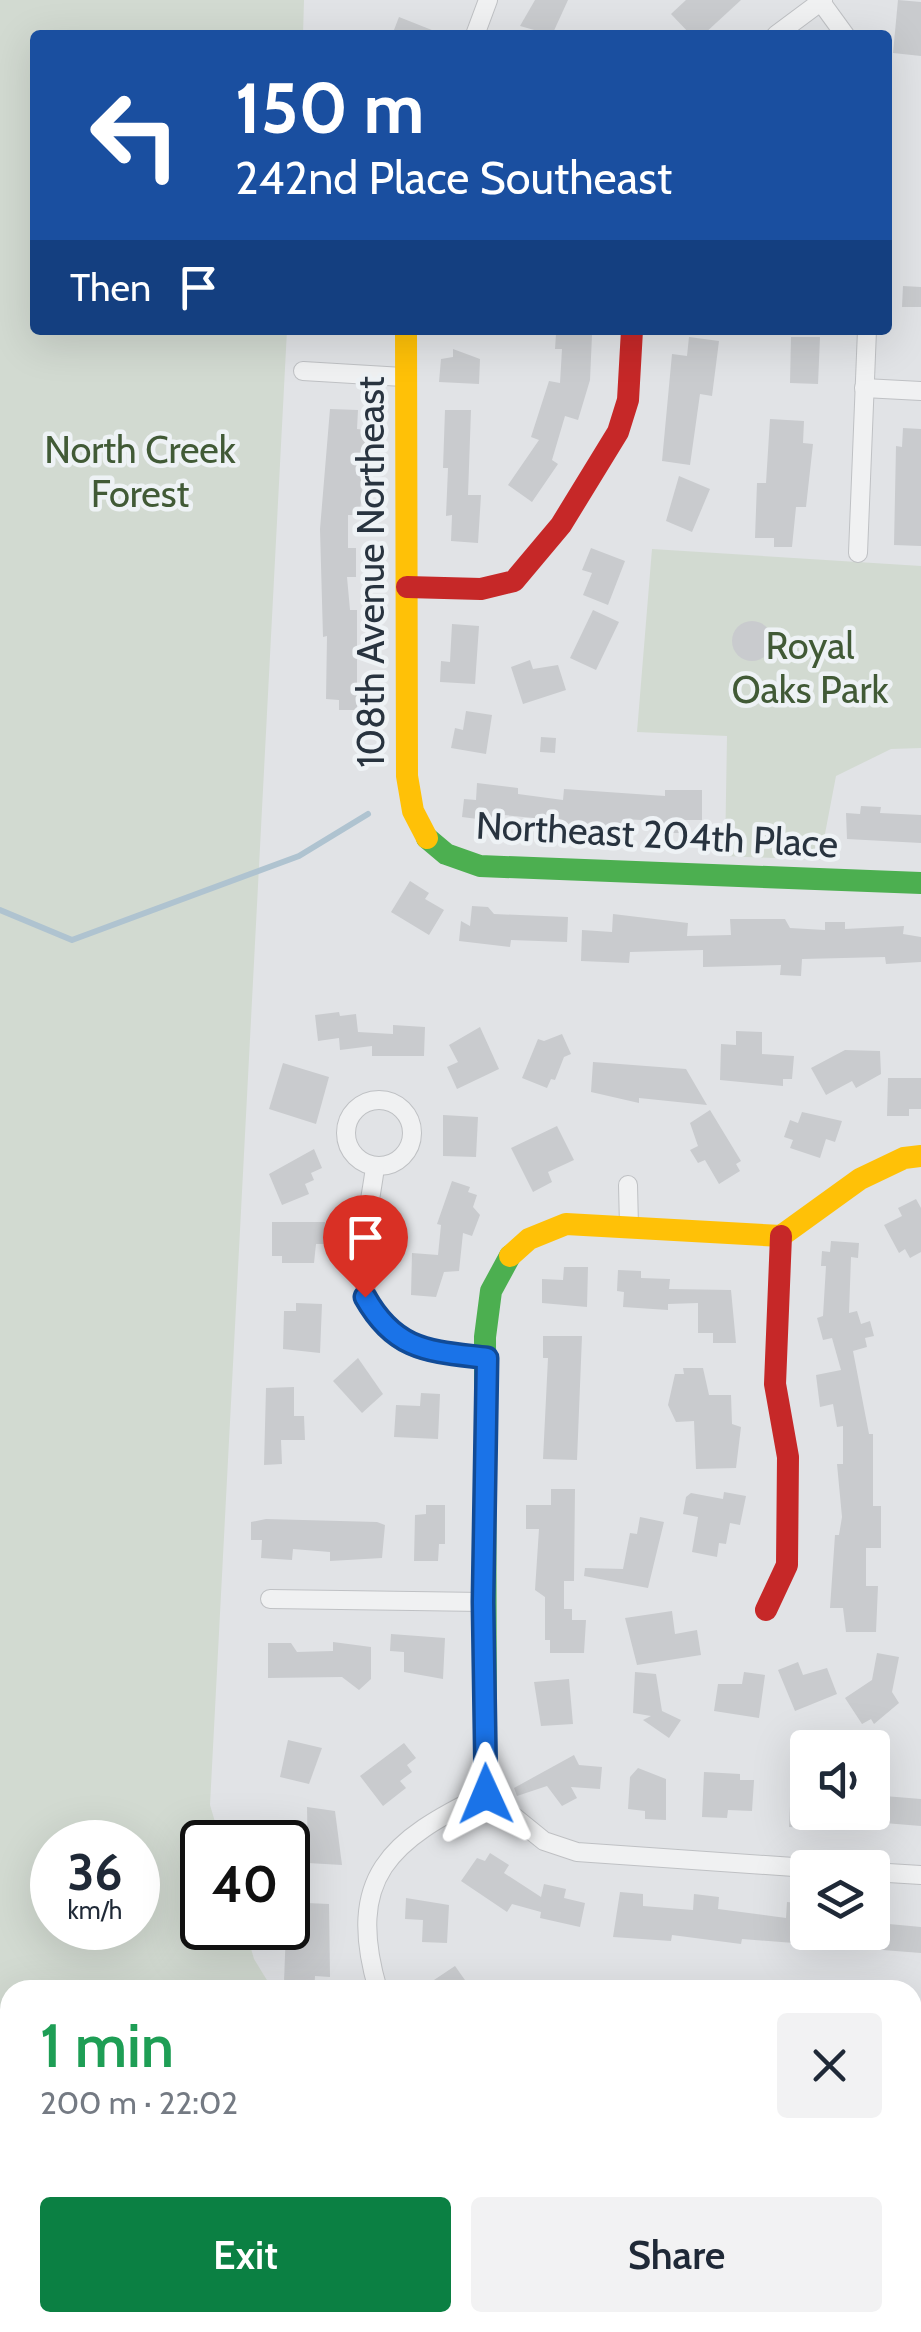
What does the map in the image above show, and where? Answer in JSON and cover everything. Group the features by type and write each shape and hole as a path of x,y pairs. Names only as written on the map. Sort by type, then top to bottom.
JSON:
{"street":[{"path":"476,30 488,0"},
{"path":"783,30 822,1 841,30"},
{"name":"108th Avenue Northeast","path":"406,335 410,814"},
{"path":"406,587 481,589 514,581 590,483 618,432 628,400 632,335"},
{"path":"858,553 867,335"},
{"path":"302,371 404,377"},
{"path":"864,388 921,391"},
{"name":"Northeast 204th Place","path":"410,814 418,830 432,844 455,860 480,866 921,883"},
{"path":"486,1794 483,1602 487,1358 490,1295 501,1268 519,1244 540,1230 566,1224 781,1236 860,1179 904,1158 921,1156"},
{"path":"375,1166 362,1267 365,1297 376,1316 408,1345 487,1358"},
{"path":"628,1184 629,1226"},
{"path":"766,1610 787,1565 788,1458 775,1384 781,1236"},
{"path":"270,1599 483,1602"},
{"path":"486,1794 544,1841 577,1852 790,1867"},
{"path":"376,1980 367,1925 372,1886 392,1851 434,1819 486,1794"},
{"path":"890,1873 921,1875"}],"green space":[{"name":"North Creek Forest","path":"0,0 304,0 303,30 30,30 30,335 287,335 210,1805 214,1820 180,1820 180,1950 251,1950 267,1980 0,1980"},
{"name":"Royal Oaks Park","path":"652,549 921,566 921,748 891,749 836,776 820,860 725,856 727,736 637,732"}],"building":[{"path":"535,0 568,0 554,30 520,26"},
{"path":"686,0 741,0 708,30 686,30 671,14"},
{"path":"898,0 921,2 921,56 893,53"},
{"path":"399,17 432,30 394,30"},
{"path":"903,286 921,287 921,307 902,307"},
{"path":"556,335 592,335 590,380 578,420 565,416 552,460 558,464 532,502 508,485 539,440 531,437 549,381 560,383 562,349 555,349"},
{"path":"689,337 719,341 712,396 700,394 690,465 662,461 672,354 687,356"},
{"path":"791,337 820,337 818,384 790,383"},
{"path":"453,349 480,359 479,384 439,382 441,359 453,357"},
{"path":"330,409 358,410 357,429 366,430 360,515 348,515 348,548 356,548 356,577 347,577 350,610 357,610 357,710 339,710 339,700 326,699 327,636 323,637 320,529"},
{"path":"445,410 471,410 468,495 481,495 478,543 451,541 452,515 446,516 448,468 443,468"},
{"path":"770,419 804,421 803,443 813,444 806,507 796,507 792,547 774,547 774,538 755,538 757,483 766,483"},
{"path":"903,428 921,429 921,546 894,545 896,446 902,447"},
{"path":"679,476 710,489 692,532 666,521"},
{"path":"591,548 625,561 608,605 583,595 592,573 582,570"},
{"path":"593,610 619,622 596,670 570,658"},
{"path":"752,621 766,627 772,641 766,655 752,661 738,655 732,641 738,627"},
{"path":"452,624 479,626 475,684 440,682 441,661 450,662"},
{"path":"530,660 533,669 558,665 566,690 523,704 511,667"},
{"path":"466,711 492,715 486,754 451,748 455,728 463,730"},
{"path":"541,737 556,738 555,753 540,752"},
{"path":"477,783 518,788 518,794 563,800 564,789 665,796 665,790 702,790 702,820 681,820 681,833 659,833 659,821 623,819 618,828 581,826 580,830 533,823 534,818 494,814 493,821 462,817 464,799 476,800"},
{"path":"861,806 881,807 880,813 921,815 921,843 847,839 846,813 860,814"},
{"path":"410,881 429,893 425,899 444,910 429,935 391,912"},
{"path":"472,906 488,907 494,914 568,917 567,942 511,940 510,947 459,941 461,921 470,926"},
{"path":"613,914 688,923 687,936 731,935 730,919 785,919 790,928 825,930 825,922 845,922 845,929 904,926 903,934 921,937 921,962 886,964 885,957 802,959 801,976 780,975 781,965 703,967 703,950 630,952 629,963 581,961 582,930 612,932"},
{"path":"339,1012 340,1016 356,1014 358,1032 393,1034 393,1025 425,1027 424,1056 372,1056 372,1046 340,1050 339,1038 318,1041 315,1015"},
{"path":"480,1027 499,1069 457,1089 447,1067 458,1062 449,1045"},
{"path":"736,1031 762,1032 762,1054 794,1056 792,1079 783,1079 783,1086 720,1080 721,1044 736,1045"},
{"path":"562,1034 571,1054 564,1057 555,1080 551,1079 547,1088 522,1078 538,1039 544,1041"},
{"path":"845,1050 880,1051 881,1074 856,1088 852,1081 826,1095 811,1068"},
{"path":"593,1062 686,1069 707,1105 639,1098 639,1103 591,1092"},
{"path":"283,1063 329,1077 316,1124 269,1109"},
{"path":"888,1078 921,1078 921,1109 909,1109 909,1116 887,1116"},
{"path":"710,1110 741,1161 736,1164 740,1171 719,1184 705,1160 698,1163 690,1150 698,1146 690,1123"},
{"path":"802,1112 842,1121 835,1142 826,1139 820,1158 790,1148 793,1140 784,1137 790,1120 798,1123"},
{"path":"443,1115 478,1117 476,1157 443,1156"},
{"path":"557,1126 574,1160 548,1172 552,1182 533,1192 511,1148"},
{"path":"314,1149 322,1168 311,1173 314,1180 305,1184 309,1194 282,1205 269,1174"},
{"path":"452,1181 470,1187 468,1192 477,1195 473,1207 480,1215 472,1236 463,1233 459,1271 444,1272 436,1297 411,1295 412,1253 438,1255 441,1225 437,1224"},
{"path":"916,1199 921,1208 921,1252 910,1258 905,1249 899,1253 884,1225 902,1216 898,1208"},
{"path":"272,1222 325,1222 324,1244 316,1244 314,1263 282,1263 282,1256 272,1256"},
{"path":"831,1241 859,1243 858,1258 851,1257 849,1313 857,1311 861,1324 870,1321 874,1336 865,1338 867,1347 853,1351 869,1434 873,1434 873,1506 881,1506 881,1548 866,1548 866,1586 878,1586 876,1632 846,1632 843,1608 830,1608 835,1535 839,1535 842,1517 837,1464 843,1464 843,1426 837,1427 833,1404 820,1407 816,1375 841,1370 832,1338 823,1340 817,1318 823,1316 826,1266 821,1266 822,1251 830,1252"},
{"path":"564,1267 588,1267 587,1307 542,1303 542,1279 563,1280"},
{"path":"618,1270 641,1271 641,1278 670,1279 669,1289 731,1290 736,1343 713,1343 713,1333 698,1333 698,1303 668,1304 668,1310 623,1307 624,1292 617,1291"},
{"path":"296,1303 322,1304 320,1353 283,1349 284,1311 296,1311"},
{"path":"543,1336 582,1336 577,1460 543,1459 548,1358 543,1358"},
{"path":"358,1358 383,1394 362,1413 333,1381"},
{"path":"683,1368 703,1368 709,1395 731,1395 732,1424 741,1427 736,1468 696,1469 694,1421 676,1422 668,1405 675,1374 684,1374"},
{"path":"294,1387 294,1416 304,1416 305,1440 281,1440 282,1464 264,1465 266,1388"},
{"path":"421,1393 440,1394 438,1439 394,1437 396,1405 420,1406"},
{"path":"551,1489 575,1489 574,1581 564,1581 564,1609 572,1609 572,1620 586,1620 584,1653 550,1653 550,1640 545,1640 545,1597 535,1590 539,1529 526,1529 526,1505 551,1505"},
{"path":"724,1492 746,1496 740,1525 730,1523 726,1544 719,1543 717,1557 692,1552 698,1517 683,1514 686,1497 691,1493 723,1499"},
{"path":"426,1505 445,1505 445,1544 439,1544 438,1561 414,1561 415,1515 426,1514"},
{"path":"640,1517 664,1522 648,1588 584,1576 585,1568 623,1569 630,1533 637,1534"},
{"path":"251,1522 377,1522 385,1525 382,1558 330,1561 330,1552 293,1549 292,1560 261,1558 262,1540 251,1540"},
{"path":"672,1611 675,1634 697,1630 701,1655 637,1665 625,1618"},
{"path":"391,1634 445,1638 443,1679 404,1672 404,1652 390,1651"},
{"path":"333,1642 371,1647 371,1679 359,1690 342,1677 268,1678 268,1643 291,1643 297,1652 333,1651"},
{"path":"877,1653 899,1657 892,1692 899,1703 874,1724 871,1719 862,1724 845,1698 872,1680"},
{"path":"798,1662 803,1675 827,1668 837,1694 795,1711 778,1670"},
{"path":"635,1672 656,1674 662,1711 681,1720 669,1738 643,1720 651,1716 633,1713"},
{"path":"744,1672 765,1675 759,1718 714,1711 718,1684 742,1684"},
{"path":"569,1679 573,1724 541,1726 534,1682"},
{"path":"288,1740 322,1748 309,1784 280,1777"},
{"path":"404,1743 416,1758 407,1765 412,1772 400,1781 406,1788 383,1806 360,1776"},
{"path":"574,1755 579,1765 602,1767 600,1789 571,1787 577,1798 562,1806 547,1786 517,1796 514,1788"},
{"path":"638,1768 666,1779 666,1820 645,1819 645,1811 628,1809 630,1777"},
{"path":"704,1772 740,1774 740,1780 754,1780 752,1811 728,1810 727,1818 702,1817"},
{"path":"890,1796 921,1799 921,1826 890,1823"},
{"path":"307,1807 335,1811 342,1865 310,1863"},
{"path":"490,1853 509,1865 504,1873 541,1897 544,1884 566,1889 564,1898 585,1903 580,1927 540,1918 541,1912 512,1904 507,1912 461,1881 477,1858 485,1861"},
{"path":"620,1892 643,1894 643,1906 693,1910 694,1894 719,1897 718,1909 786,1918 790,1902 790,1943 742,1939 741,1944 672,1935 671,1941 613,1937"},
{"path":"406,1898 449,1905 447,1943 422,1942 423,1920 405,1919"},
{"path":"310,1903 329,1904 330,1977 315,1976 315,1980 284,1980 285,1950 310,1950"},
{"path":"890,1924 921,1927 921,1953 883,1950 890,1950"},
{"path":"455,1966 465,1980 434,1980"}],"waterway":[{"path":"0,910 72,940 299,856 368,814"}],"traffic: fast":[{"path":"427,838 446,854 480,866 921,883"},
{"path":"486,1794 485,1337 491,1291 510,1256"}],"traffic: slow":[{"path":"406,335 407,776 413,811 427,838"},
{"path":"510,1256 529,1239 566,1224 781,1236 860,1179 904,1158 921,1156"}],"traffic: jam":[{"path":"407,587 481,589 514,581 561,525 618,432 628,400 632,335"},
{"path":"766,1610 787,1565 788,1457 775,1384 781,1236"}],"route":[{"path":"365,1297 376,1316 408,1345 487,1358 483,1602 486,1794"}]}
